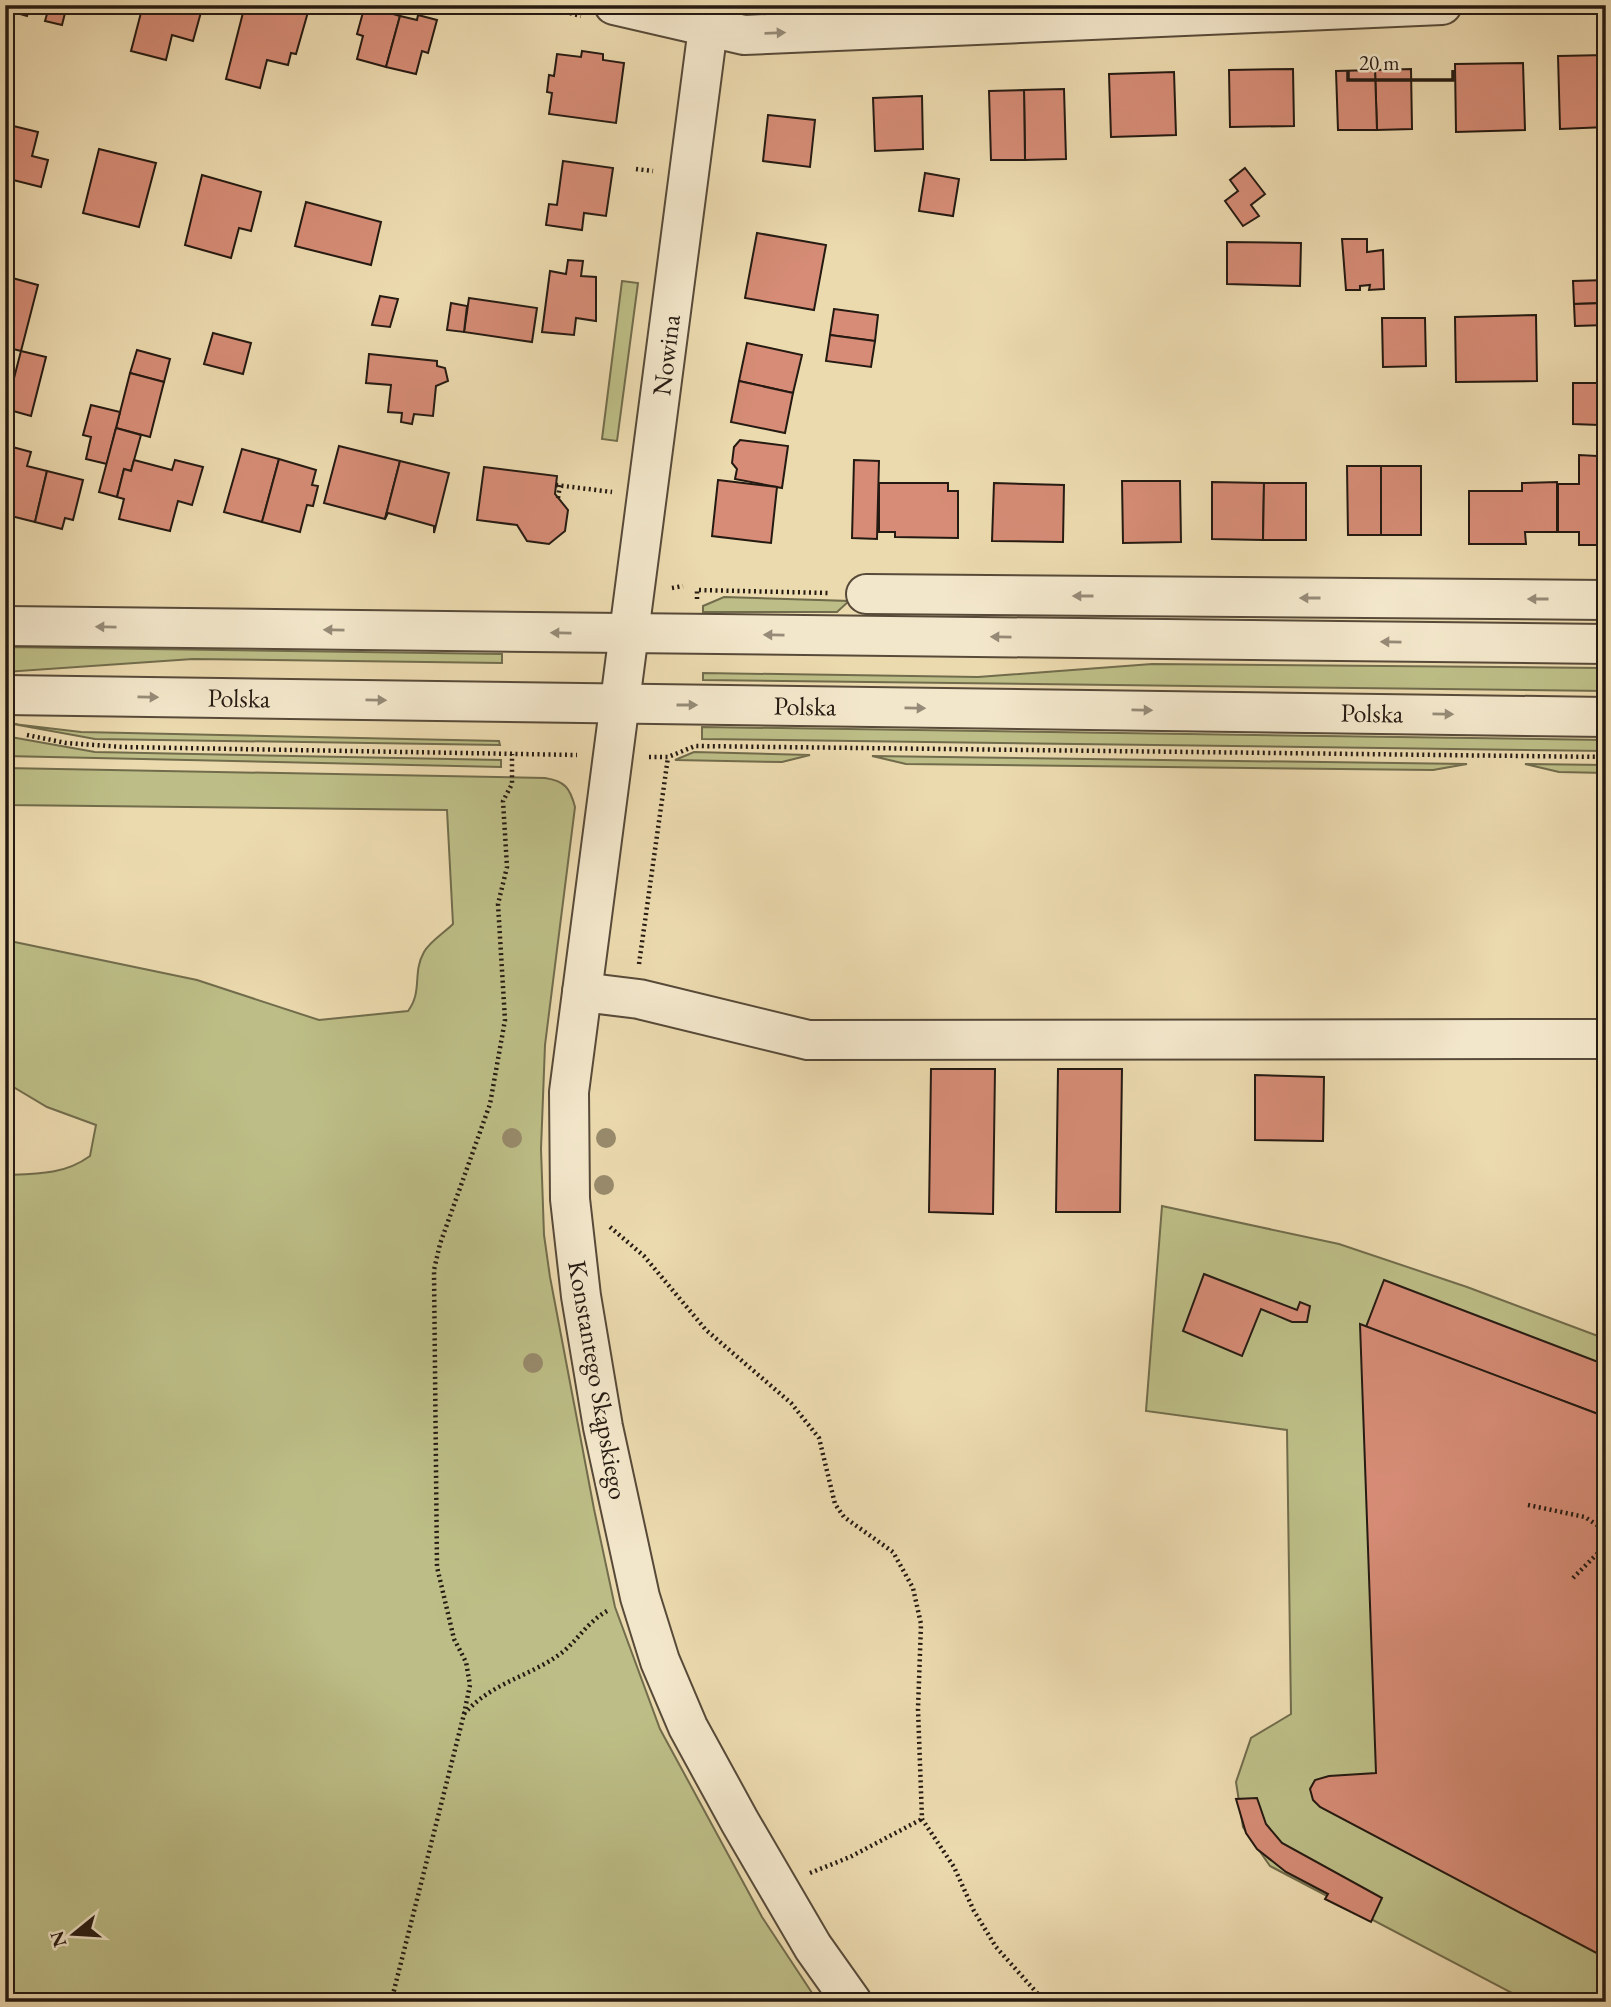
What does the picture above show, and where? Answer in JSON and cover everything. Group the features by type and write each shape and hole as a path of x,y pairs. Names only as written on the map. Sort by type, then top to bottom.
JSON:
{"street":[{"path":"614,5 709,17 744,35 1441,5"},
{"name":"Nowina","path":"619,705 709,17"},
{"path":"850,636 866,586 1606,600"},
{"path":"5,626 1606,644"},
{"name":"Polska","path":"5,695 1606,717"},
{"name":"Konstantego Skąpskiego","path":"619,705 569,1092 570,1199 581,1296 603,1427 640,1597 660,1661 688,1727 813,1947 852,2002"},
{"path":"582,992 639,999 808,1040 1606,1039"}],"path":[{"path":"636,169 656,172"},
{"path":"558,498 558,485 602,491"},
{"path":"697,590 866,586"},
{"path":"18,733 95,746 568,755"},
{"path":"639,999 637,982 668,757 695,746 1606,757"},
{"path":"391,2002 470,1685 466,1662 454,1639 437,1567 433,1270 490,1104 505,1020 498,904 507,867 503,801 512,784 512,754"},
{"path":"601,1219 644,1256 706,1331 791,1403 819,1438 835,1504 844,1517 893,1552 913,1588 921,1624 918,1709 922,1819 954,1867 974,1911 996,1947 1045,2002"},
{"path":"1528,1505 1585,1517 1606,1531"},
{"path":"1573,1578 1606,1545"},
{"path":"464,1714 491,1689 539,1667 564,1650 591,1620 640,1597"},
{"path":"800,1877 850,1857 922,1819"}],"green space":[{"path":"622,281 638,283 617,441 602,439"},
{"path":"724,597 849,601 837,612 703,612 703,606"},
{"path":"5,647 502,654 502,663 193,659 5,672"},
{"path":"1152,664 1606,668 1606,691 703,680 703,673 978,677"},
{"path":"13,724 81,732 499,741 500,745 95,739"},
{"path":"702,727 1606,740 1606,751 702,739"},
{"path":"5,736 95,752 501,760 501,767 5,756"},
{"path":"694,752 810,755 782,762 675,760"},
{"path":"872,756 1467,764 1433,770 906,764"},
{"path":"1525,764 1606,765 1606,773 1559,772"},
{"path":"5,768 545,778 562,783 569,790 575,807 545,1045 541,1149 544,1235 550,1277 594,1509 615,1607 660,1729 762,1917 818,2002 5,2002 5,1175 49,1172 80,1162 90,1156 96,1125 47,1107 5,1082 5,940 197,980 319,1020 408,1011 413,1004 420,960 424,952 453,924 447,810 5,805"},
{"path":"1162,1206 1339,1244 1467,1287 1606,1339 1606,2002 1529,2002 1270,1866 1243,1827 1236,1782 1251,1738 1291,1714 1287,1430 1146,1411"}],"building":[{"path":"12,5 39,5 38,11 29,9 27,16 10,11"},
{"path":"39,5 67,5 62,25 45,21 47,14 38,11"},
{"path":"143,5 203,5 193,41 172,35 166,60 131,51"},
{"path":"245,5 271,10 272,5 310,5 296,54 291,53 288,65 267,60 260,88 226,79"},
{"path":"365,5 384,6 383,11 400,16 386,67 357,59 363,36 357,34"},
{"path":"418,15 437,20 428,53 422,51 416,74 386,67 400,16 417,20"},
{"path":"582,51 603,54 603,60 624,63 616,123 549,114 552,93 547,92 549,75 554,76 557,54 581,57"},
{"path":"1606,55 1606,127 1560,129 1558,56"},
{"path":"1523,63 1525,130 1456,132 1455,64"},
{"path":"1293,69 1294,126 1230,127 1229,70"},
{"path":"1411,69 1412,129 1377,130 1375,70"},
{"path":"1375,70 1377,130 1338,130 1336,71"},
{"path":"1174,72 1176,135 1111,137 1109,74"},
{"path":"1064,89 1066,159 1025,160 1024,90"},
{"path":"1024,90 1025,160 991,160 989,91"},
{"path":"922,96 923,149 875,151 873,98"},
{"path":"768,115 815,120 810,167 763,161"},
{"path":"5,124 38,132 32,156 48,160 41,187 5,178"},
{"path":"99,149 156,163 139,227 83,213"},
{"path":"563,161 613,168 606,216 584,213 582,230 546,225 549,204 557,205"},
{"path":"1245,168 1265,194 1251,205 1259,216 1243,226 1225,201 1238,191 1230,180"},
{"path":"925,173 959,179 953,216 919,211"},
{"path":"202,175 261,192 251,231 239,228 231,258 185,245"},
{"path":"306,202 381,222 371,265 295,246"},
{"path":"757,233 826,245 814,310 745,298"},
{"path":"1342,239 1367,239 1367,252 1383,250 1384,289 1369,290 1370,285 1360,286 1360,290 1346,290"},
{"path":"1227,242 1301,243 1300,286 1227,284"},
{"path":"568,260 583,261 581,276 596,277 596,321 576,318 574,335 542,332 550,271 566,274"},
{"path":"5,276 38,285 21,351 5,347"},
{"path":"1606,280 1606,303 1574,304 1573,281"},
{"path":"380,296 398,299 390,327 372,325"},
{"path":"469,298 537,308 532,342 464,332"},
{"path":"451,303 467,306 464,332 447,330"},
{"path":"1606,303 1606,325 1575,326 1574,304"},
{"path":"834,309 878,315 875,341 830,335"},
{"path":"1536,315 1537,381 1456,382 1455,317"},
{"path":"1382,318 1425,318 1426,366 1383,367"},
{"path":"213,333 251,343 243,374 204,364"},
{"path":"830,335 875,341 871,367 826,361"},
{"path":"747,343 802,355 793,393 739,381"},
{"path":"137,350 170,359 164,382 130,373"},
{"path":"21,351 46,357 31,416 6,409"},
{"path":"369,354 437,361 437,366 445,368 448,381 436,386 433,416 414,414 412,424 401,422 402,413 388,412 391,385 366,383"},
{"path":"130,373 164,382 150,437 116,428"},
{"path":"739,381 793,393 785,433 731,422"},
{"path":"1573,383 1600,383 1599,425 1573,424"},
{"path":"91,405 120,412 107,464 86,459 91,437 83,435"},
{"path":"116,428 141,435 131,471 124,469 117,497 99,492"},
{"path":"740,440 788,446 782,488 735,479 737,469 732,463 734,447"},
{"path":"5,445 31,452 27,466 47,471 35,522 7,515 10,504 5,503"},
{"path":"339,446 400,461 385,519 324,503"},
{"path":"1597,448 1606,448 1606,545 1579,545 1579,532 1558,532 1558,484 1579,484 1579,455 1597,456"},
{"path":"242,449 279,459 262,522 224,512"},
{"path":"279,459 316,470 312,485 318,486 313,506 307,505 300,532 262,522"},
{"path":"134,460 172,470 175,460 203,467 192,505 178,501 170,531 119,519 124,499 117,497 124,469 131,471"},
{"path":"854,460 879,461 877,539 852,538"},
{"path":"400,461 449,473 434,533 434,526 388,513 385,519"},
{"path":"1347,466 1381,466 1381,535 1348,535"},
{"path":"1381,466 1421,466 1421,535 1381,535"},
{"path":"484,467 557,476 555,494 568,510 565,531 549,544 527,541 517,525 477,520"},
{"path":"47,471 83,480 73,520 65,518 62,529 35,522"},
{"path":"718,480 777,487 771,543 712,536"},
{"path":"1122,481 1180,481 1181,542 1123,543"},
{"path":"1212,482 1264,483 1263,540 1212,539"},
{"path":"1557,482 1557,532 1525,532 1526,544 1469,544 1469,491 1522,491 1522,483"},
{"path":"879,483 948,483 948,491 958,491 958,538 895,537 895,532 879,532"},
{"path":"994,483 1064,485 1063,542 992,541"},
{"path":"1264,483 1306,483 1306,540 1263,540"},
{"path":"931,1069 995,1069 993,1214 929,1212"},
{"path":"1058,1069 1122,1069 1120,1212 1056,1212"},
{"path":"1255,1075 1324,1077 1323,1141 1255,1140"},
{"path":"1204,1274 1297,1310 1300,1302 1310,1306 1307,1322 1292,1322 1261,1309 1242,1356 1183,1331"},
{"path":"1384,1280 1606,1365 1606,1417 1366,1327"},
{"path":"1360,1324 1606,1417 1606,1958 1320,1807 1313,1800 1310,1789 1315,1780 1329,1776 1376,1773"},
{"path":"1257,1798 1266,1824 1282,1843 1382,1898 1371,1922 1325,1899 1328,1894 1286,1872 1257,1849 1246,1833 1236,1799"}]}
